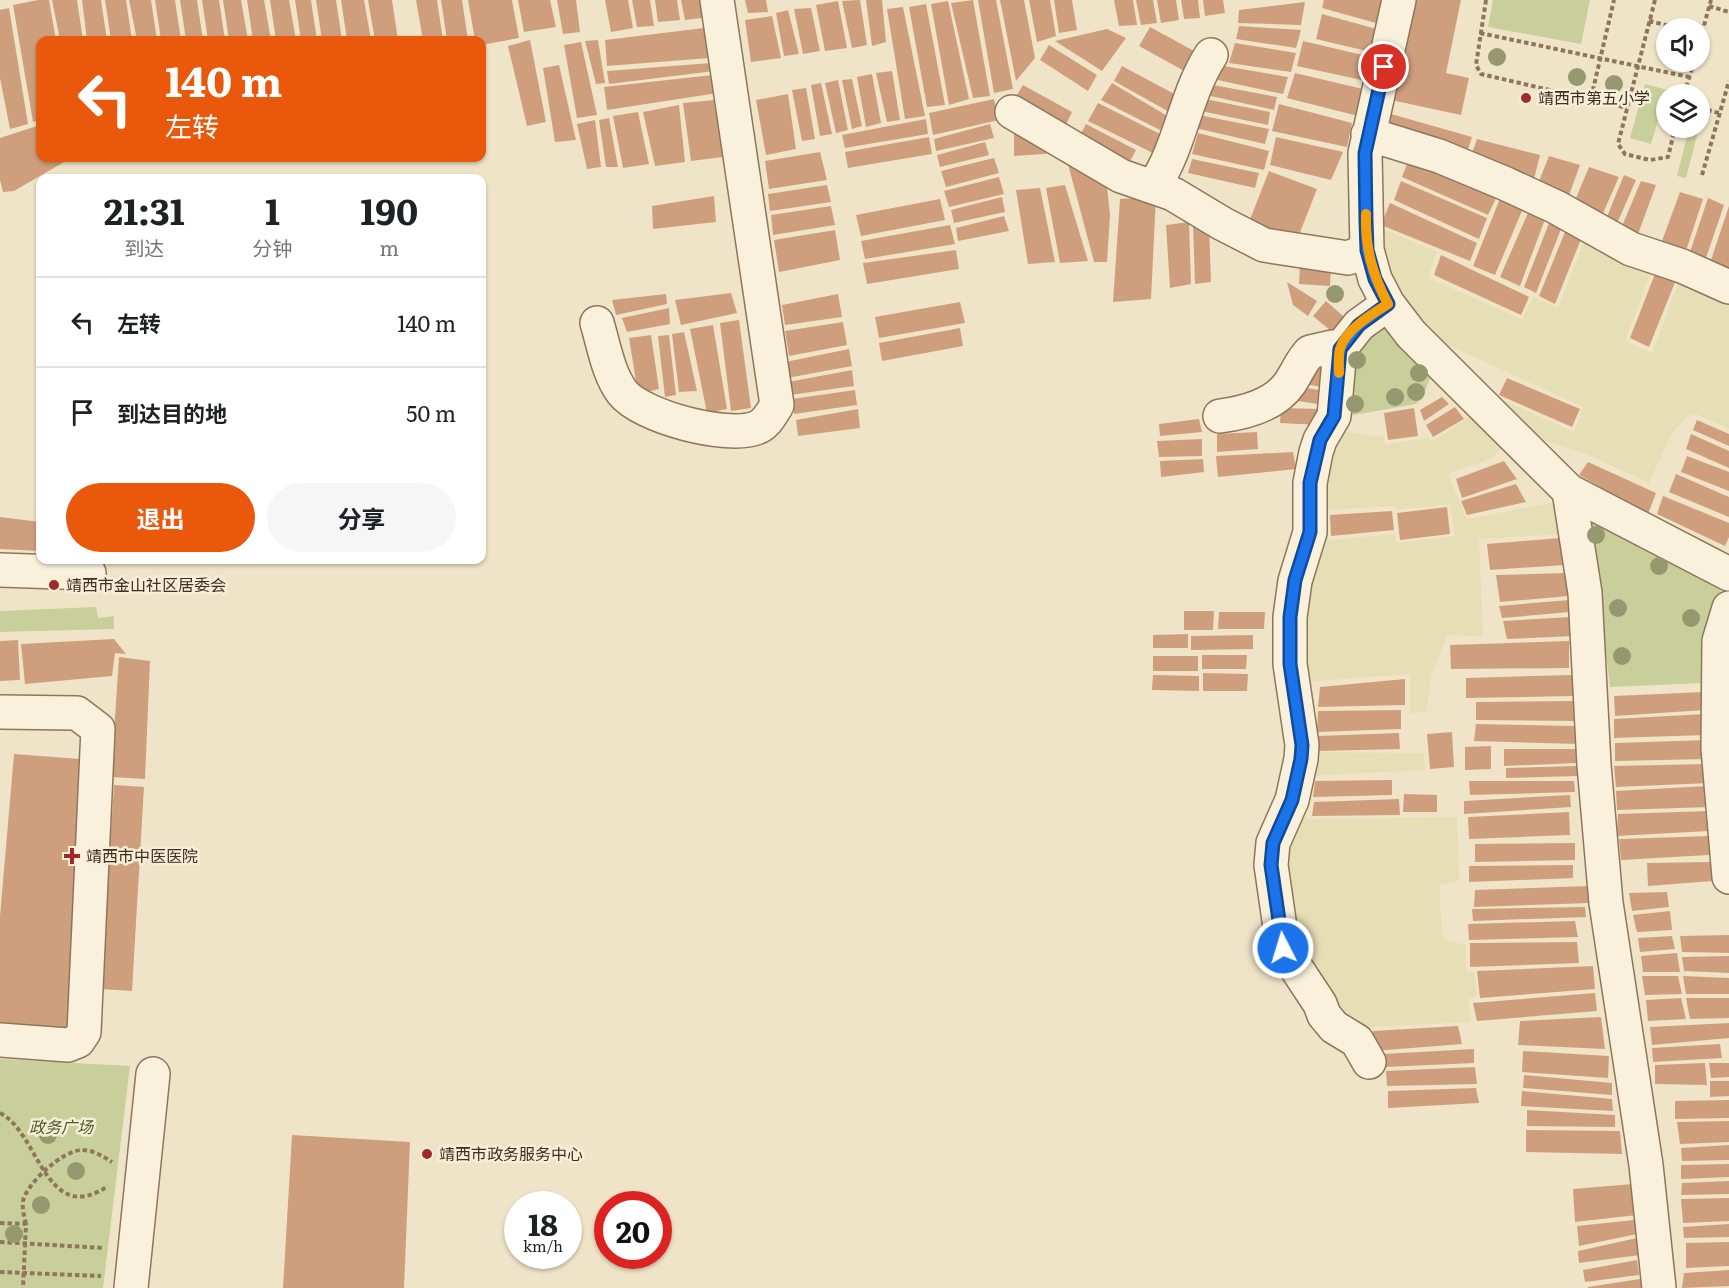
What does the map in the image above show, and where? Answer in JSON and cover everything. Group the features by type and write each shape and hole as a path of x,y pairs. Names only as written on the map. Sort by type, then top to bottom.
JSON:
{"street":[{"path":"597,323 614,378 623,394 667,419 700,427 755,429 768,420 777,405 717,0"},
{"path":"1399,0 1365,153 1367,250 1375,279 1388,304 1411,334 1569,491 1729,574"},
{"path":"1154,186 1173,149 1198,75 1211,55"},
{"path":"1012,112 1121,176 1173,194 1237,232 1264,245 1348,258 1367,250"},
{"path":"1368,134 1430,153 1504,183 1556,207 1622,244 1729,287"},
{"path":"1369,1062 1357,1041 1334,1027 1324,1015 1320,1004 1283,948 1271,865 1273,843 1292,800 1301,759 1302,745 1290,664 1290,617 1295,580 1310,532 1310,483 1316,452 1334,416 1340,349 1359,325 1388,304"},
{"path":"1220,416 1252,409 1270,400 1291,382 1310,352 1332,347 1340,349"},
{"path":"1569,491 1585,593 1594,765 1606,903 1646,1166 1659,1288"},
{"path":"0,570 89,573"},
{"path":"1729,608 1719,641 1718,748 1729,877"},
{"path":"0,712 77,713 98,729 84,1032 78,1041 68,1045 0,1040"},
{"path":"132,1272 153,1074"}],"path":[{"path":"1486,0 1476,65 1481,74 1627,108"},
{"path":"1591,98 1614,0"},
{"path":"1655,0 1618,144 1625,154 1650,160 1668,157 1673,138"},
{"path":"1705,18 1711,0"},
{"path":"1709,6 1729,12"},
{"path":"1649,21 1656,23"},
{"path":"1480,33 1600,56 1689,78"},
{"path":"1687,84 1691,72"},
{"path":"1702,176 1729,81"},
{"path":"1710,111 1719,113"},
{"path":"0,1113 20,1128 31,1153 66,1194 84,1197 119,1182 131,1187 139,1203"},
{"path":"23,1288 26,1224 24,1198 29,1188 69,1153 80,1150 100,1154 129,1170 144,1160"},
{"path":"0,1223 26,1224"},
{"path":"0,1242 25,1244 132,1272"},
{"path":"0,1272 132,1272"}],"shaded area":[{"path":"1377,226 1437,252 1428,278 1522,319 1533,297 1558,308 1588,232 1655,261 1625,341 1652,353 1682,273 1729,294 1729,429 1696,414 1687,416 1671,435 1649,483 1586,454 1535,438 1491,395 1574,432 1583,407 1437,340 1391,285"},
{"path":"1474,414 1507,441 1492,458 1448,474 1467,519 1557,502 1564,534 1479,539 1483,636 1447,635 1431,677 1427,711 1410,714 1410,674 1304,682 1300,667 1315,536 1328,536 1329,540 1395,534 1397,543 1455,536 1450,504 1396,510 1394,506 1315,511 1331,430 1383,437 1386,445 1428,437 1431,442"},
{"path":"1314,752 1424,753 1425,770 1307,776"},
{"path":"1300,811 1303,817 1310,819 1457,817 1459,881 1440,884 1440,905 1443,939 1466,945 1466,971 1474,973 1477,997 1468,999 1471,1022 1367,1027 1355,1034 1287,944 1277,878"}],"green space":[{"path":"1493,0 1590,0 1581,44 1488,27"},
{"path":"1645,84 1656,87 1656,127 1651,144 1630,138"},
{"path":"1686,138 1696,138 1686,178 1677,176"},
{"path":"1379,320 1435,373 1416,404 1348,416 1346,356"},
{"path":"1595,522 1722,586 1704,683 1610,687 1602,617 1586,523"},
{"path":"96,607 98,618 114,616 114,629 0,632 0,611"},
{"name":"政务广场","path":"0,1059 130,1066 103,1288 0,1288"}],"building":[{"path":"49,0 55,36 36,36 36,121 33,122 13,5"},
{"path":"52,0 77,0 82,36 59,36"},
{"path":"82,0 101,0 106,36 86,36"},
{"path":"105,0 126,0 131,36 110,36"},
{"path":"129,0 151,0 156,36 136,36"},
{"path":"155,0 175,0 180,36 160,36"},
{"path":"180,0 197,0 202,36 185,36"},
{"path":"202,0 219,0 224,36 207,36"},
{"path":"223,0 241,0 247,36 228,36"},
{"path":"247,0 264,0 270,36 252,36"},
{"path":"270,0 289,0 295,36 275,36"},
{"path":"295,0 311,0 316,36 300,36"},
{"path":"316,0 336,0 341,36 321,36"},
{"path":"341,0 364,0 370,36 346,36"},
{"path":"368,0 392,0 397,36 374,36"},
{"path":"416,0 437,0 442,36 422,36"},
{"path":"441,0 462,0 467,36 446,36"},
{"path":"468,0 512,0 519,38 486,44 486,36 474,36"},
{"path":"518,0 550,0 556,27 524,32"},
{"path":"557,0 576,0 580,32 563,34"},
{"path":"605,0 628,0 633,28 611,32"},
{"path":"632,0 650,0 654,26 637,27"},
{"path":"655,0 677,0 680,20 658,22"},
{"path":"681,0 700,0 702,18 685,20"},
{"path":"745,0 766,0 768,12 748,13"},
{"path":"860,0 867,45 852,48 842,1"},
{"path":"866,0 882,0 886,42 872,46"},
{"path":"973,0 990,96 973,98 951,3"},
{"path":"978,0 996,0 1013,89 994,93"},
{"path":"1000,0 1024,0 1035,58 1016,81"},
{"path":"1029,0 1050,0 1056,36 1037,42"},
{"path":"1054,0 1072,0 1077,30 1059,33"},
{"path":"1114,0 1133,0 1137,25 1119,26"},
{"path":"1136,0 1153,0 1157,23 1141,25"},
{"path":"1157,0 1176,0 1179,20 1161,23"},
{"path":"1181,0 1198,0 1200,18 1184,19"},
{"path":"1203,0 1223,0 1225,13 1205,16"},
{"path":"1324,0 1385,0 1383,25 1322,8"},
{"path":"1413,0 1461,0 1446,73 1469,78 1461,115 1391,100"},
{"path":"838,1 847,48 825,51 816,5"},
{"path":"948,1 969,99 949,105 931,4"},
{"path":"1305,2 1301,25 1238,23 1239,10"},
{"path":"926,4 945,105 927,107 909,7"},
{"path":"903,7 925,116 905,119 887,9"},
{"path":"9,8 28,124 10,129 0,78 0,10"},
{"path":"811,8 820,51 803,54 794,9"},
{"path":"788,10 799,54 784,56 776,13"},
{"path":"1322,14 1380,30 1375,53 1316,39"},
{"path":"772,16 781,58 751,62 745,20"},
{"path":"1239,26 1301,30 1296,48 1236,39"},
{"path":"1150,27 1196,52 1186,72 1139,46"},
{"path":"704,28 710,58 607,66 605,40"},
{"path":"1107,29 1126,38 1102,71 1055,41"},
{"path":"530,40 546,122 527,126 508,46"},
{"path":"598,40 605,83 596,84 585,41"},
{"path":"1303,41 1371,57 1366,81 1297,66"},
{"path":"581,42 597,115 577,118 564,45"},
{"path":"1235,43 1296,53 1291,72 1229,63"},
{"path":"1049,45 1097,75 1088,91 1040,60"},
{"path":"711,63 714,71 609,84 607,71"},
{"path":"559,65 576,140 555,142 543,68"},
{"path":"1218,65 1288,77 1283,94 1213,79"},
{"path":"1122,66 1180,97 1171,113 1114,81"},
{"path":"892,71 900,120 887,122 876,73"},
{"path":"1295,73 1363,89 1358,116 1287,98"},
{"path":"872,74 881,123 866,127 857,77"},
{"path":"713,75 718,93 607,110 604,87"},
{"path":"852,79 862,126 852,129 842,80"},
{"path":"838,80 848,130 836,133 825,83"},
{"path":"821,83 832,134 820,136 811,85"},
{"path":"1112,83 1169,117 1160,130 1101,100"},
{"path":"1208,84 1277,97 1274,110 1206,95"},
{"path":"1023,85 1072,112 1064,129 1013,101"},
{"path":"806,88 815,139 802,141 792,90"},
{"path":"788,94 796,149 766,155 756,100"},
{"path":"994,99 999,120 933,135 929,113"},
{"path":"1205,99 1270,112 1268,125 1201,111"},
{"path":"714,100 723,157 691,161 683,103"},
{"path":"1098,103 1164,136 1155,154 1088,121"},
{"path":"1279,104 1352,123 1347,147 1272,131"},
{"path":"679,105 685,162 655,166 643,112"},
{"path":"638,112 649,164 623,168 613,116"},
{"path":"1391,114 1472,137 1466,156 1390,128"},
{"path":"1199,115 1269,129 1265,144 1195,128"},
{"path":"609,118 618,167 606,167 599,120"},
{"path":"926,119 928,134 845,148 842,135"},
{"path":"595,120 601,167 587,169 577,124"},
{"path":"990,124 994,138 936,151 934,139"},
{"path":"1086,124 1136,150 1127,167 1078,139"},
{"path":"36,126 36,162 64,162 43,174 36,174 36,178 14,191 3,192 0,180 0,138"},
{"path":"1014,130 1054,149 1045,154 1014,156"},
{"path":"1198,133 1269,151 1264,170 1192,154"},
{"path":"929,137 932,154 848,168 845,152"},
{"path":"1276,137 1343,152 1331,180 1270,165"},
{"path":"1477,139 1540,155 1533,183 1471,156"},
{"path":"985,142 989,155 940,167 937,155"},
{"path":"820,152 827,180 769,189 765,161"},
{"path":"1410,156 1498,194 1488,215 1402,177"},
{"path":"1549,156 1580,165 1568,198 1539,181"},
{"path":"994,158 999,173 946,187 941,171"},
{"path":"1192,159 1259,173 1255,188 1188,173"},
{"path":"1068,164 1106,178 1110,215 1107,262 1094,262"},
{"path":"1589,167 1619,177 1600,220 1573,205"},
{"path":"1269,171 1317,189 1297,240 1249,222"},
{"path":"1624,175 1636,180 1616,226 1606,219"},
{"path":"999,177 1004,194 949,207 944,191"},
{"path":"1401,181 1487,218 1479,239 1394,200"},
{"path":"1641,181 1656,185 1637,237 1622,226"},
{"path":"827,185 831,202 770,211 768,194"},
{"path":"1065,185 1088,261 1060,263 1046,188"},
{"path":"1040,188 1055,262 1028,264 1016,190"},
{"path":"1680,192 1703,199 1685,254 1662,241"},
{"path":"714,196 716,222 653,229 652,206"},
{"path":"1501,196 1524,206 1495,275 1473,266"},
{"path":"1002,197 1005,212 954,223 951,210"},
{"path":"1156,197 1151,299 1113,302 1120,199"},
{"path":"1708,198 1724,205 1705,261 1690,252"},
{"path":"940,199 945,220 861,236 856,215"},
{"path":"1390,203 1477,243 1470,261 1381,225"},
{"path":"831,206 835,225 773,235 771,215"},
{"path":"1531,206 1547,214 1520,286 1500,277"},
{"path":"1729,206 1729,273 1710,263"},
{"path":"1004,216 1009,231 958,241 956,228"},
{"path":"1551,218 1563,224 1536,293 1524,287"},
{"path":"1189,222 1191,284 1170,288 1166,225"},
{"path":"1209,223 1211,282 1195,284 1193,224"},
{"path":"950,225 955,244 865,259 861,241"},
{"path":"1567,227 1583,234 1555,304 1539,296"},
{"path":"835,230 840,260 779,272 774,240"},
{"path":"956,250 959,269 867,284 863,263"},
{"path":"1441,255 1529,297 1521,315 1434,275"},
{"path":"1300,265 1331,267 1330,286 1299,284"},
{"path":"1658,266 1678,275 1649,347 1630,338"},
{"path":"1287,282 1317,301 1308,316 1293,305"},
{"path":"731,293 737,313 681,325 675,300"},
{"path":"666,294 667,304 616,315 612,300"},
{"path":"838,294 842,317 785,325 782,305"},
{"path":"1326,301 1350,322 1337,336 1313,316"},
{"path":"960,302 965,323 879,338 875,317"},
{"path":"669,308 670,324 627,332 622,318"},
{"path":"739,320 751,408 731,411 720,323"},
{"path":"843,322 847,345 789,356 785,331"},
{"path":"713,325 727,409 707,413 690,329"},
{"path":"960,328 963,346 882,361 879,343"},
{"path":"684,332 697,391 679,392 672,334"},
{"path":"651,335 659,389 638,394 629,338"},
{"path":"669,335 676,395 665,397 658,336"},
{"path":"849,349 852,366 787,378 785,362"},
{"path":"1308,366 1331,370 1328,388 1304,384"},
{"path":"852,370 854,386 790,395 788,382"},
{"path":"1507,378 1580,409 1572,427 1499,395"},
{"path":"1299,387 1326,391 1324,405 1298,401"},
{"path":"855,390 857,405 794,414 792,399"},
{"path":"1442,397 1449,404 1424,421 1420,410"},
{"path":"1455,407 1464,419 1433,437 1426,425"},
{"path":"1281,408 1322,409 1321,425 1280,423"},
{"path":"1414,408 1418,436 1388,440 1384,413"},
{"path":"858,409 860,428 798,436 796,420"},
{"path":"1199,419 1202,432 1160,436 1159,424"},
{"path":"1697,420 1729,434 1729,446 1693,430"},
{"path":"1257,432 1258,449 1217,452 1217,434"},
{"path":"1691,434 1729,451 1729,468 1686,449"},
{"path":"1202,439 1202,456 1159,457 1157,441"},
{"path":"1293,452 1296,469 1218,477 1216,456"},
{"path":"1687,456 1729,472 1729,491 1681,472"},
{"path":"1203,459 1204,472 1161,477 1160,461"},
{"path":"1504,461 1517,479 1462,498 1456,479"},
{"path":"1588,462 1656,493 1648,514 1579,475"},
{"path":"1676,474 1729,497 1729,517 1669,492"},
{"path":"1516,484 1526,502 1467,515 1461,501"},
{"path":"1663,496 1729,523 1729,537 1725,546 1657,514"},
{"path":"1447,507 1450,534 1400,540 1397,513"},
{"path":"1392,511 1394,530 1331,536 1330,515"},
{"path":"0,517 36,522 36,551 0,549"},
{"path":"1560,538 1565,565 1490,570 1487,544"},
{"path":"1566,573 1569,596 1500,602 1496,575"},
{"path":"1569,600 1570,612 1502,618 1499,606"},
{"path":"1184,611 1214,611 1213,630 1184,630"},
{"path":"1219,612 1265,612 1264,629 1218,629"},
{"path":"1571,617 1575,636 1507,639 1503,621"},
{"path":"1188,634 1188,648 1153,648 1153,635"},
{"path":"1253,635 1253,649 1191,650 1191,636"},
{"path":"114,639 126,654 115,653 112,676 25,684 21,644"},
{"path":"18,640 20,680 0,681 0,641"},
{"path":"1569,641 1569,668 1451,669 1450,645"},
{"path":"1202,655 1247,655 1246,669 1202,669"},
{"path":"1153,656 1198,656 1198,671 1153,671"},
{"path":"119,657 150,661 145,779 111,777"},
{"path":"1203,673 1248,674 1247,691 1203,691"},
{"path":"1153,675 1199,676 1199,691 1152,690"},
{"path":"1573,675 1573,696 1466,698 1466,678"},
{"path":"1405,679 1405,705 1318,707 1320,687"},
{"path":"1704,692 1705,710 1615,716 1614,696"},
{"path":"1575,701 1575,721 1476,720 1476,702"},
{"path":"1401,710 1401,729 1317,732 1318,711"},
{"path":"1705,714 1706,735 1614,738 1614,719"},
{"path":"1476,724 1576,726 1578,744 1474,741"},
{"path":"1452,732 1454,767 1430,769 1427,734"},
{"path":"1399,733 1400,749 1319,751 1318,736"},
{"path":"1707,740 1708,759 1615,761 1615,743"},
{"path":"1491,746 1491,769 1465,770 1465,747"},
{"path":"1504,749 1577,749 1576,763 1504,766"},
{"path":"14,754 80,759 79,769 92,770 83,802 71,934 82,935 74,1035 0,1029 0,916"},
{"path":"1708,764 1710,783 1616,787 1614,766"},
{"path":"1577,766 1578,776 1506,778 1506,768"},
{"path":"1392,780 1392,795 1313,797 1315,781"},
{"path":"1469,781 1574,781 1575,792 1470,795"},
{"path":"114,785 144,787 132,991 101,989"},
{"path":"1708,786 1710,807 1617,810 1616,791"},
{"path":"1404,794 1437,795 1437,812 1403,812"},
{"path":"1570,795 1571,807 1464,814 1464,801"},
{"path":"1399,799 1400,815 1312,816 1314,802"},
{"path":"1709,811 1709,831 1617,836 1618,814"},
{"path":"1569,812 1570,835 1469,839 1468,817"},
{"path":"1710,836 1709,855 1621,860 1619,839"},
{"path":"1575,843 1575,860 1475,862 1475,844"},
{"path":"1710,862 1713,881 1648,886 1647,863"},
{"path":"1573,865 1573,878 1469,882 1469,866"},
{"path":"1588,886 1590,903 1474,907 1475,890"},
{"path":"1667,892 1669,907 1632,911 1629,893"},
{"path":"1585,907 1586,917 1473,921 1472,909"},
{"path":"1670,911 1672,930 1637,932 1633,915"},
{"path":"1575,921 1578,937 1469,940 1468,924"},
{"path":"1729,935 1729,953 1682,952 1680,936"},
{"path":"1672,936 1675,949 1640,952 1638,938"},
{"path":"1577,942 1579,963 1470,967 1470,943"},
{"path":"1677,953 1680,972 1643,972 1641,956"},
{"path":"1729,956 1729,973 1684,971 1682,957"},
{"path":"1593,966 1595,989 1480,998 1477,971"},
{"path":"1642,976 1678,976 1682,994 1645,995"},
{"path":"1683,976 1729,978 1729,994 1686,994"},
{"path":"1595,993 1597,1011 1477,1021 1473,1003"},
{"path":"1681,998 1686,1019 1648,1021 1646,1000"},
{"path":"1686,998 1729,998 1729,1018 1690,1019"},
{"path":"1601,1017 1605,1049 1518,1045 1520,1021"},
{"path":"1729,1023 1729,1038 1652,1045 1650,1027"},
{"path":"1458,1026 1462,1044 1374,1051 1373,1031"},
{"path":"1720,1044 1722,1058 1653,1062 1652,1048"},
{"path":"1474,1049 1474,1063 1385,1067 1383,1054"},
{"path":"1523,1051 1609,1056 1608,1078 1522,1072"},
{"path":"1705,1063 1707,1085 1655,1084 1655,1065"},
{"path":"1709,1063 1729,1063 1729,1077 1711,1078"},
{"path":"1475,1067 1477,1084 1387,1086 1386,1071"},
{"path":"1524,1075 1612,1083 1612,1095 1523,1088"},
{"path":"1710,1081 1729,1081 1729,1096 1710,1097"},
{"path":"1476,1088 1479,1103 1388,1108 1388,1091"},
{"path":"1522,1091 1612,1099 1613,1111 1521,1106"},
{"path":"1729,1100 1729,1118 1675,1119 1675,1101"},
{"path":"1527,1110 1615,1115 1615,1127 1527,1126"},
{"path":"1729,1121 1729,1142 1680,1144 1677,1122"},
{"path":"1526,1130 1620,1131 1622,1154 1526,1152"},
{"path":"292,1135 410,1142 404,1288 283,1288"},
{"path":"1729,1145 1729,1160 1682,1161 1681,1148"},
{"path":"1729,1164 1729,1177 1681,1179 1681,1165"},
{"path":"1729,1181 1729,1194 1681,1195 1682,1183"},
{"path":"1633,1184 1637,1215 1575,1222 1573,1189"},
{"path":"1729,1198 1729,1221 1683,1223 1681,1199"},
{"path":"1634,1220 1637,1234 1579,1246 1577,1226"},
{"path":"1729,1224 1729,1237 1684,1238 1683,1227"},
{"path":"1637,1238 1640,1255 1579,1263 1578,1251"},
{"path":"1729,1242 1729,1266 1686,1268 1686,1243"},
{"path":"1637,1260 1639,1275 1585,1282 1583,1270"},
{"path":"1729,1270 1729,1286 1682,1288 1684,1273"},
{"path":"1640,1279 1642,1288 1588,1288 1588,1287"}],"slow traffic":[{"path":"1339,373 1340,349 1346,338 1374,312 1388,304 1375,279 1367,250 1366,214"}],"place":[{"name":"靖西市第五小学","path":"1526,98"},
{"name":"靖西市金山社区居委会","path":"54,585"},
{"name":"靖西市中医医院","path":"72,856"},
{"name":"靖西市政务服务中心","path":"427,1154"}],"route":[{"path":"1283,948 1271,865 1273,843 1292,800 1301,759 1302,745 1290,664 1290,617 1295,580 1310,532 1310,483 1320,440 1334,416 1340,349 1346,338 1359,325 1388,304 1375,279 1367,250 1366,221 1365,153 1384,67"}]}
